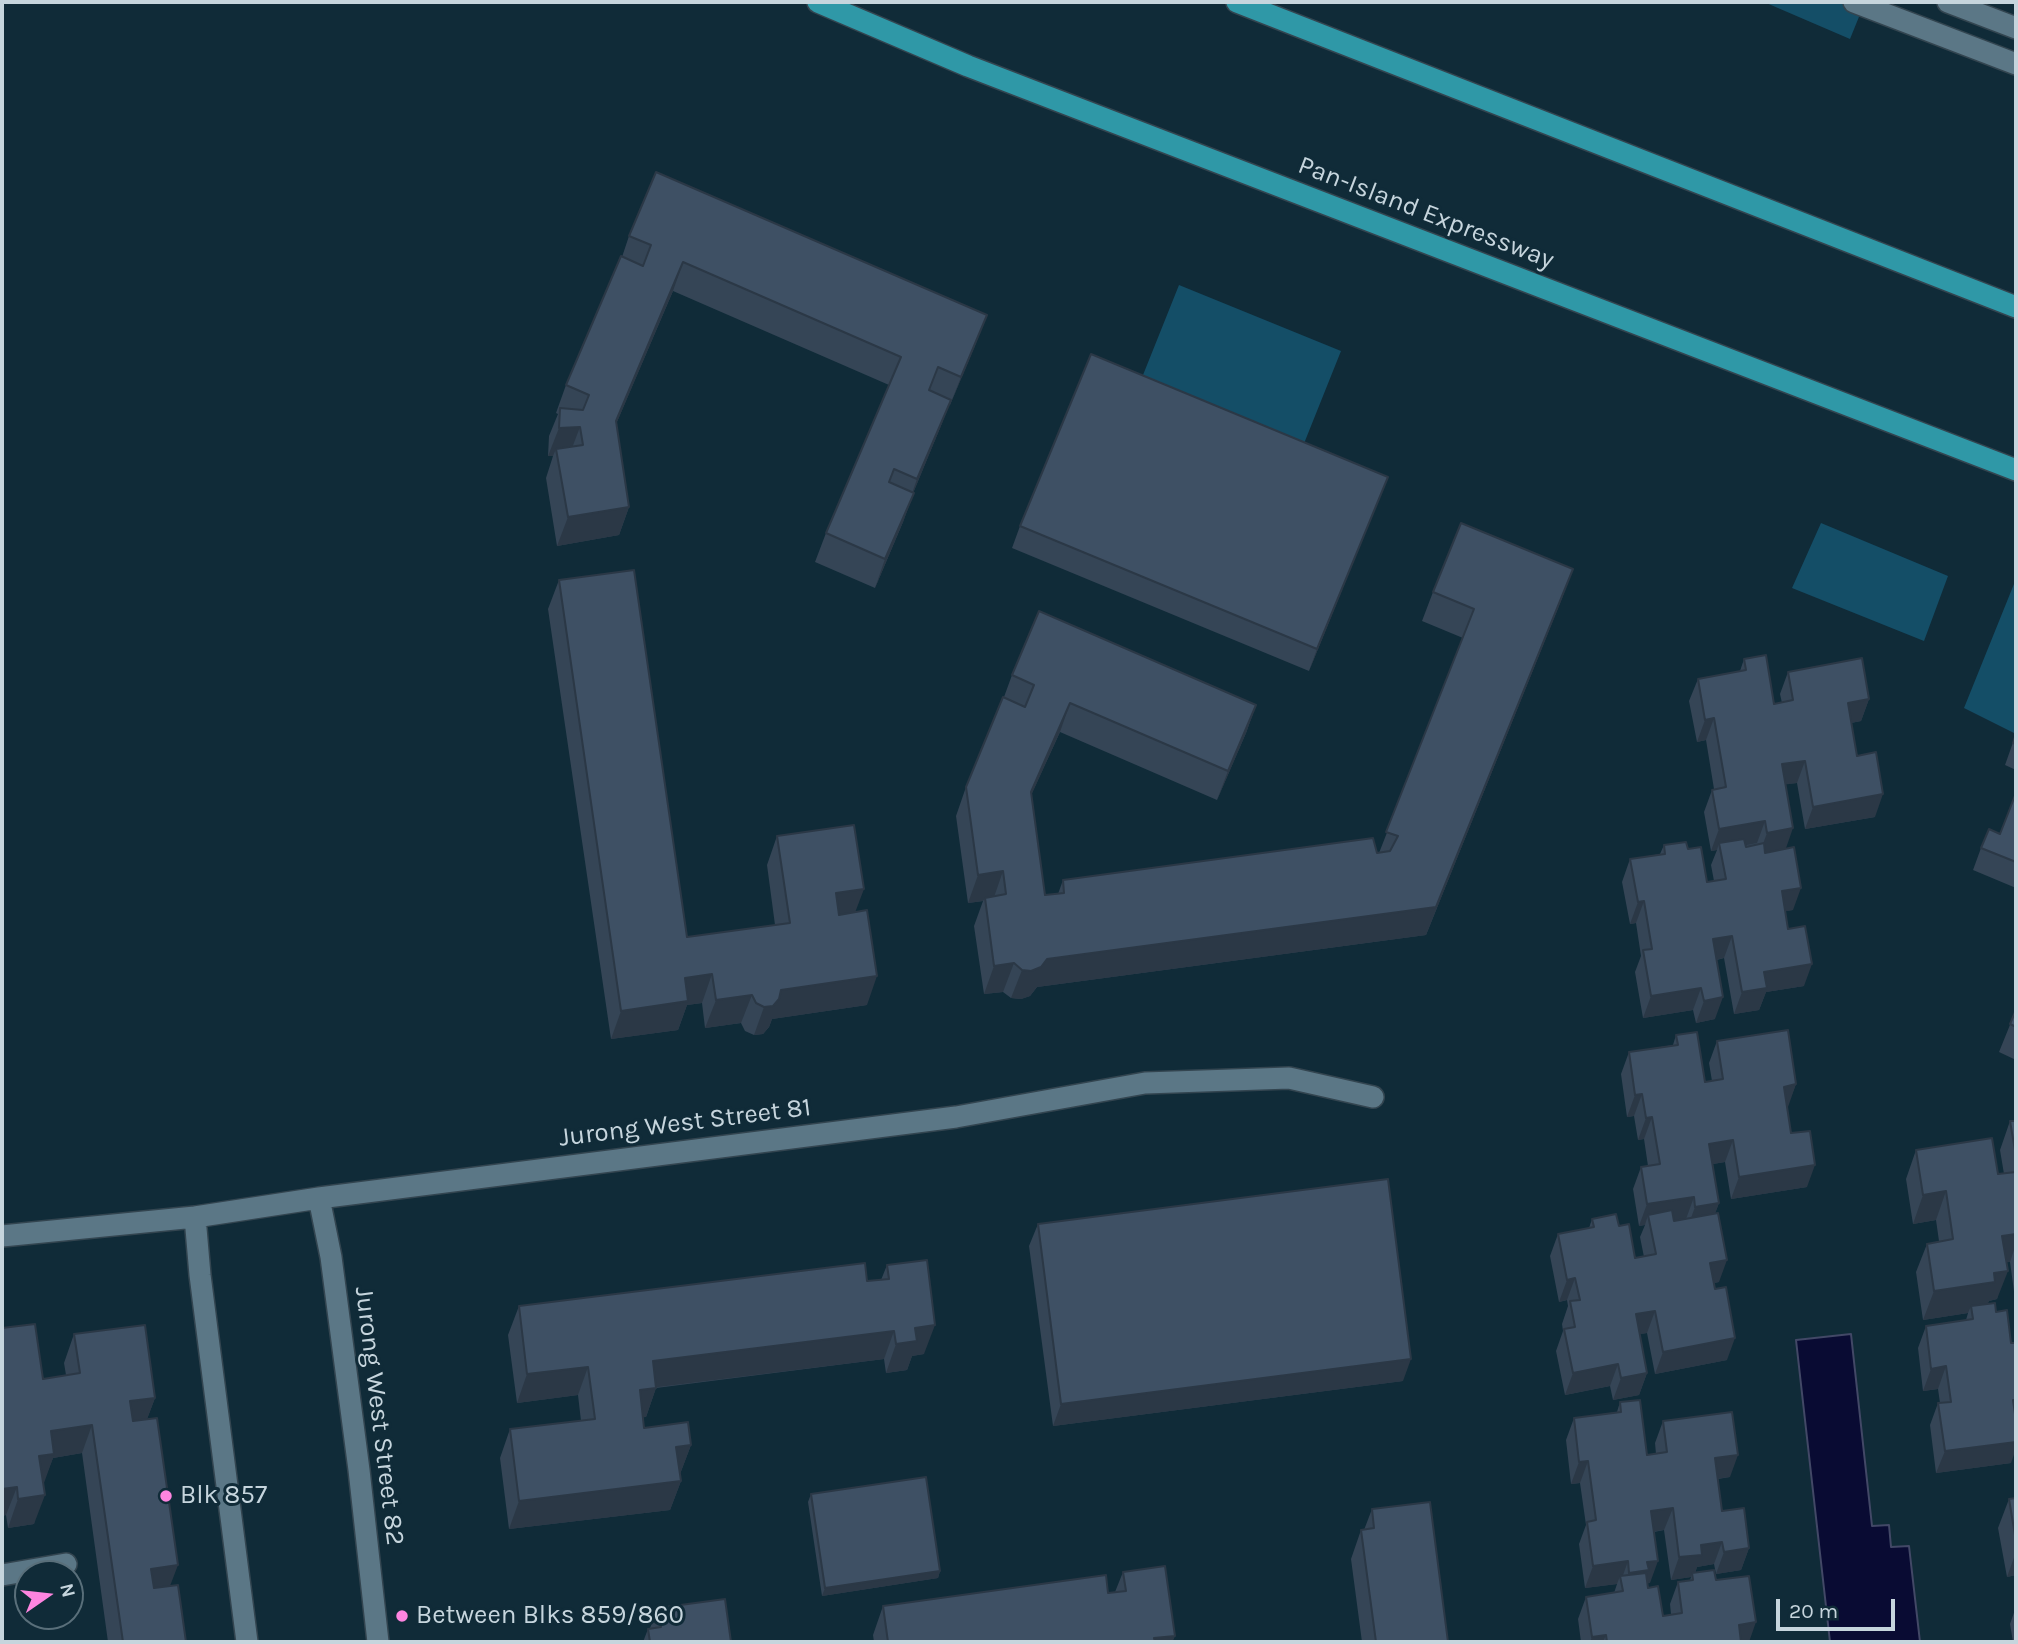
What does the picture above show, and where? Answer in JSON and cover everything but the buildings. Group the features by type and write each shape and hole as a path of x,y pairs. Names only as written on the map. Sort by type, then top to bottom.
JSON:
{"highway":[{"name":"Pan-Island Expressway","path":"818,2 981,71 2016,470"},
{"path":"1237,2 2016,307"}],"street":[{"path":"1854,2 2016,64"},
{"path":"1948,2 2016,28"},
{"name":"Jurong West Street 81","path":"2,1236 195,1217 318,1198 956,1117 1145,1083 1289,1078 1373,1097"},
{"name":"Jurong West Street 82","path":"318,1198 334,1284 359,1470 378,1642"},
{"path":"195,1217 247,1642"}],"shaded area":[{"path":"1764,2 1865,2 1850,39"},
{"path":"1179,285 1341,351 1301,451 1139,385"},
{"path":"1821,523 1948,576 1924,641 1792,588"},
{"path":"2016,579 2016,734 1964,708"},
{"path":"1851,1334 1872,1526 1889,1525 1891,1547 1909,1546 1920,1642 1830,1642 1796,1340"}],"place":[{"name":"Blk 857","path":"166,1496"},
{"name":"Between Blks 859/860","path":"402,1616"}]}
